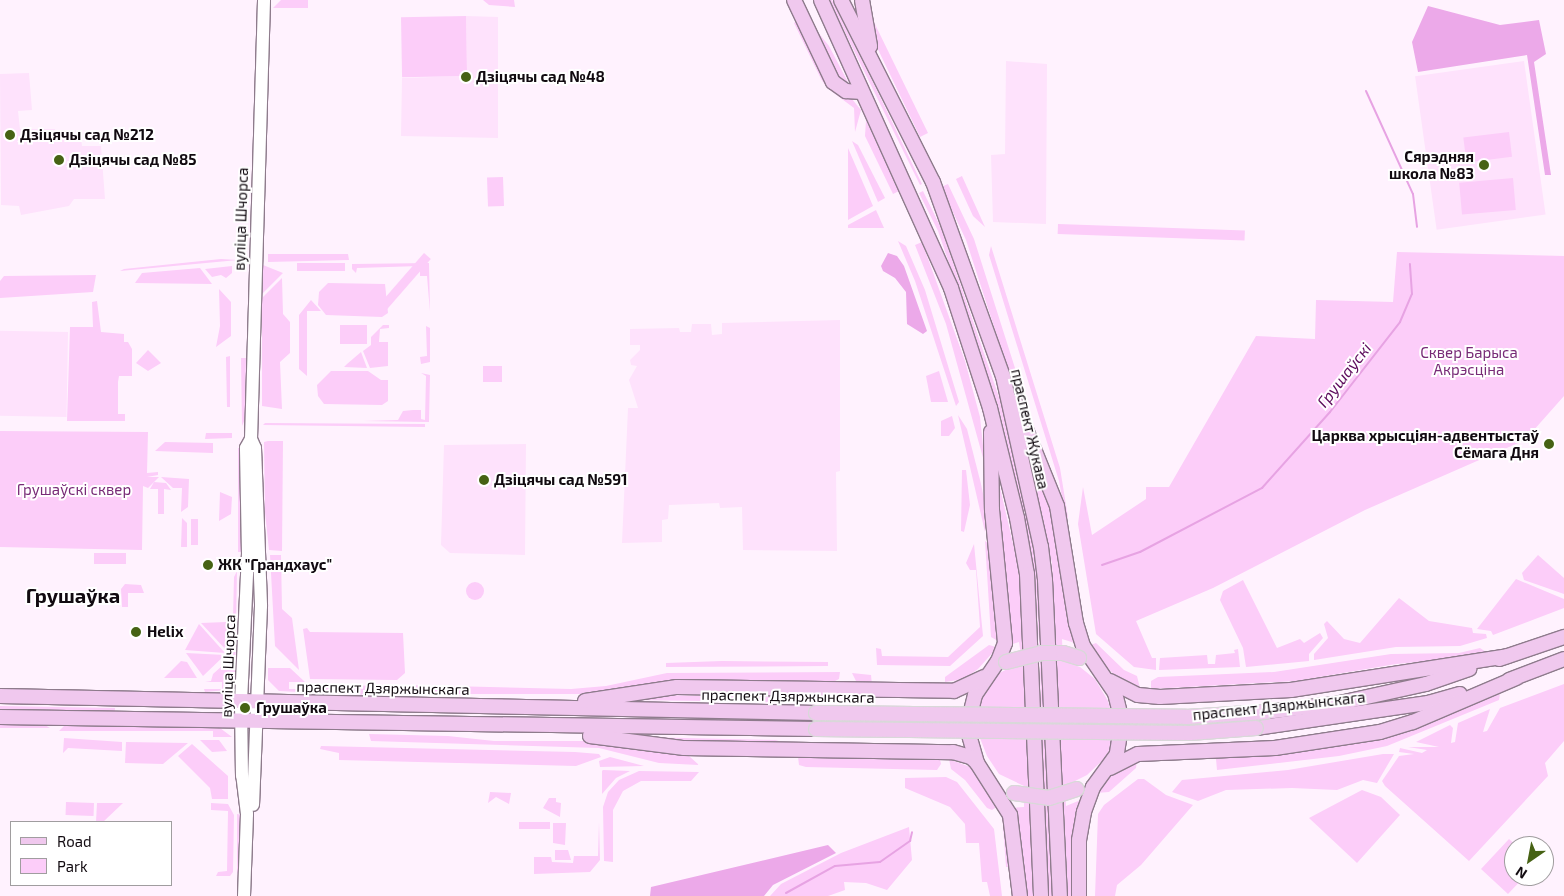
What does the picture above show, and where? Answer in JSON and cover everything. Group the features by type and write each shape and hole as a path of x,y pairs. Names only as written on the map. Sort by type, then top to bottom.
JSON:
{"main road":[{"name":"вуліца Шчорса","path":"244,896 247,814 242,776 248,722 257,703 261,606 255,448 251,438 264,0"},
{"path":"794,0 833,82 846,91 862,92"},
{"path":"842,0 857,8 861,0"},
{"name":"праспект Жукава","path":"842,0 933,182 1003,376 1041,547 1045,580 1060,896"},
{"path":"861,0 872,59"},
{"path":"802,16 806,20 817,18 822,2"},
{"path":"822,2 862,92 911,192 951,288 990,408 1018,518 1027,574 1040,896"},
{"path":"1003,376 1057,506 1076,623 1083,646 1103,675 1120,706 1122,729 1117,754 1091,792 1081,824 1079,896"},
{"path":"977,763 967,728 972,702 1005,643 992,510 990,408"},
{"name":"вуліца Шчорса","path":"250,896 248,722 241,702 248,554 246,448 251,438"},
{"name":"праспект Дзяржынскага","path":"0,696 257,703 816,713 1186,717 1265,712 1335,704 1426,684 1564,637"},
{"path":"539,707 677,687 954,691 988,674 1006,662 1041,652 1079,658 1103,675 1138,695 1290,690 1507,656"},
{"name":"праспект Дзяржынскага","path":"0,717 540,727 1190,733 1256,728 1428,703 1516,678 1564,659"},
{"path":"988,778 1014,792 1049,798 1077,789 1138,754 1275,748 1380,732 1413,722 1516,678"},
{"path":"540,727 659,746 953,752 970,757 988,778 1010,815 1020,896"}],"shaded area":[{"path":"1428,6 1500,25 1539,20 1546,54 1534,62 1551,175 1545,175 1527,55 1418,72 1412,42"},
{"name":"Дзіцячы сад №48","path":"466,16 498,17 498,138 401,136 402,78 467,76"},
{"path":"1006,61 1047,64 1046,224 993,222 991,155 1005,154"},
{"name":"Сярэдняя школа №83","path":"1524,61 1546,214 1437,230 1415,76"},
{"name":"Дзіцячы сад №85","path":"29,73 32,110 18,111 20,129 55,129 56,138 81,138 82,146 101,146 105,199 74,199 69,206 21,215 19,206 1,205 0,74"},
{"path":"888,253 897,256 904,266 927,331 923,334 907,324 906,292 895,278 883,271 881,266"},
{"path":"840,320 840,471 836,472 837,551 743,550 742,507 720,508 719,503 669,505 668,519 662,520 662,542 622,543 628,408 638,408 629,380 637,366 631,365 630,360 640,350 640,345 630,345 630,329 679,328 680,332 691,332 692,324 711,324 712,335 722,334 722,323"},
{"path":"0,331 68,332 67,417 0,416"},
{"name":"Дзіцячы сад №591","path":"526,444 525,555 450,553 441,545 444,445"},
{"path":"828,845 836,853 773,885 764,896 650,896 651,887"}],"green space":[{"path":"281,0 308,0 308,8 273,8"},
{"path":"483,0 514,0 515,7 489,5"},
{"path":"829,0 832,0 871,78 922,184 920,185"},
{"path":"466,16 467,76 402,77 401,17"},
{"path":"871,16 928,133 920,137 873,39"},
{"path":"800,19 819,59 861,110 855,132 854,108 827,88 821,79 794,23"},
{"path":"813,26 829,46 850,86 838,80"},
{"path":"866,120 899,191 893,194 865,136"},
{"path":"1509,132 1512,157 1466,162 1463,138"},
{"path":"852,141 858,145 885,198 878,202"},
{"path":"848,148 873,206 848,220"},
{"path":"962,176 985,227 973,216 956,179"},
{"path":"503,177 504,206 488,207 487,178"},
{"path":"1513,178 1516,210 1462,215 1459,183"},
{"path":"948,184 974,239 1041,450 1017,398 966,240 941,187"},
{"path":"923,191 942,230 1004,412 1026,511 1023,512 1000,413 938,231 919,193"},
{"path":"876,210 884,228 848,228 848,225"},
{"path":"1058,224 1245,231 1245,241 1058,234"},
{"path":"898,241 906,246 925,290 959,402 956,406 915,281"},
{"path":"922,242 965,361 980,417 985,465 946,324 915,245"},
{"path":"991,246 1060,468 1068,517 1066,520 1059,481 989,255"},
{"name":"Сквер Барыса Акрэсціна","path":"1397,252 1564,256 1564,396 1525,440 1365,510 1213,588 1136,621 1152,658 1156,658 1156,670 1134,667 1096,634 1078,524 1083,487 1092,535 1146,499 1146,487 1169,487 1256,336 1315,339 1316,300 1393,302"},
{"path":"424,253 431,259 383,314 376,308"},
{"path":"268,254 348,254 349,260 268,262"},
{"path":"221,259 238,260 120,271 124,269"},
{"path":"297,263 345,263 345,271 297,271"},
{"path":"429,263 430,312 427,276 420,276 420,266 357,268 356,273 352,269 352,264"},
{"path":"263,265 283,273 261,295"},
{"path":"232,266 232,273 226,278 221,275 212,277 205,269"},
{"path":"200,268 212,284 135,283 142,273"},
{"path":"96,275 93,292 0,298 0,281 4,276"},
{"path":"282,278 283,314 290,322 290,353 280,362 282,409 262,406 262,298"},
{"path":"328,283 385,284 388,313 382,317 326,315 318,305 319,292"},
{"path":"219,289 231,302 231,336 216,347 220,326"},
{"path":"311,300 321,311 307,311 307,376 299,369 299,315"},
{"path":"97,301 101,332 124,334 124,342 128,342 132,349 132,376 119,376 118,382 118,414 125,414 125,421 67,421 70,327 93,327 92,302"},
{"path":"340,325 367,325 367,344 340,344"},
{"path":"383,325 389,325 389,328 380,329 379,342 388,342 388,366 370,368 363,351 371,345 371,337"},
{"path":"426,326 430,328 430,362 421,364 420,357 427,356"},
{"path":"148,350 161,363 148,371 136,363"},
{"path":"361,352 367,368 344,367 347,364"},
{"path":"230,356 230,407 227,407 226,357"},
{"path":"241,358 246,358 245,419 242,426"},
{"path":"483,366 502,366 502,382 483,382"},
{"path":"331,371 368,371 381,380 388,380 388,401 382,405 324,404 318,396 317,385"},
{"path":"939,371 948,402 931,402 926,376"},
{"path":"421,373 430,375 429,422 363,421 398,420 403,411 413,410 421,410 421,419 425,420 426,376"},
{"path":"958,415 967,429 981,484 987,513 985,532"},
{"path":"952,416 955,428 949,436 941,436 941,421"},
{"path":"265,423 425,424 425,427 263,425"},
{"name":"Грушаўскі сквер","path":"0,431 148,432 147,473 158,472 158,475 147,477 159,477 148,488 143,486 142,550 0,547"},
{"path":"206,433 232,433 232,438 205,439"},
{"path":"283,441 282,551 269,550 265,512 264,442"},
{"path":"165,442 213,443 213,453 155,451"},
{"path":"1025,442 1052,505 1078,644 1062,639 1063,661 1080,667 1095,679 1108,701 1111,712 1112,745 1106,757 1087,775 1065,786 1066,806 1083,799 1075,896 1068,896 1052,563"},
{"path":"238,448 243,448 243,552 238,552"},
{"path":"994,462 1021,578 1035,896 1024,896 1010,808 1024,807 1024,786 999,774 987,756 980,738 979,713 984,691 993,676 1022,662 1019,642 1007,646"},
{"path":"962,470 966,470 970,505 964,532 961,531"},
{"path":"161,477 189,479 188,507 181,512 182,488 173,488"},
{"path":"154,482 166,483 171,490 164,489 164,514 158,514 158,489 150,489"},
{"path":"220,492 232,497 231,514 219,521"},
{"path":"1026,514 1039,573 1044,642 1052,896 1048,896 1035,574 1023,515"},
{"path":"182,518 187,523 187,547 181,547"},
{"path":"191,519 198,519 198,545 191,545"},
{"path":"985,541 991,545 992,551 998,641 991,637"},
{"path":"974,544 983,636 950,666 877,665 876,648 881,649 882,656 948,657 980,627 976,570 970,570 966,563"},
{"path":"94,553 126,553 126,564 94,564"},
{"path":"270,555 281,555 282,609 292,618 299,670 275,646"},
{"path":"1538,555 1564,578 1564,594 1524,580 1522,573"},
{"path":"237,571 235,678 227,690 205,692 204,689 222,689 222,682 205,682 211,681 213,674 232,657 234,577"},
{"path":"1516,579 1564,599 1564,608 1493,635 1491,631 1477,629"},
{"path":"1243,580 1277,648 1300,639 1304,643 1320,633 1323,638 1309,654 1309,661 1246,667 1243,648 1220,600 1223,591"},
{"path":"475,582 481,585 484,591 481,597 475,600 469,597 466,591 469,585"},
{"path":"125,584 141,585 144,593 128,593 128,607 122,607 121,589"},
{"path":"1399,598 1429,621 1472,628 1473,633 1486,634 1487,638 1460,646 1396,647 1314,660 1314,654 1328,638 1324,624 1327,621 1344,639 1360,643"},
{"path":"226,622 228,624 227,651 201,623"},
{"path":"199,624 225,653 185,650"},
{"path":"307,628 310,632 403,633 405,673 397,680 310,679 303,629"},
{"path":"1096,643 1124,670 1137,676 1140,688 1116,677 1088,646"},
{"path":"989,645 996,647 995,650 978,669 964,679 945,682 945,677"},
{"path":"1480,648 1486,652 1474,657 1396,664 1296,681 1151,689 1151,681 1158,677 1274,672 1391,654 1459,653"},
{"path":"1238,649 1240,667 1159,670 1160,658 1207,655 1208,664 1215,664 1216,655 1235,653 1234,650"},
{"path":"186,653 225,655 203,676"},
{"path":"181,661 187,662 197,678 164,678"},
{"path":"722,661 828,662 828,666 666,667 666,663"},
{"path":"268,668 290,668 305,682 289,682 289,689 317,689 327,685 387,686 387,693 377,692 377,696 279,691 268,680"},
{"path":"840,672 839,679 833,682 701,681 589,694 396,694 408,685 571,689 606,686 667,673"},
{"path":"852,673 871,675 872,685 857,683"},
{"path":"1564,684 1564,741 1545,763 1548,776 1469,861 1385,786 1382,781 1399,756 1414,754 1399,752 1400,748 1422,753 1427,750 1408,747 1439,747 1416,742 1450,725 1453,728 1451,743 1455,742 1458,723 1490,709 1483,732 1487,731 1500,708"},
{"path":"1500,694 1499,700 1387,746 1339,756 1217,770 1216,759 1364,742 1397,734"},
{"path":"660,695 813,698 820,703 638,700"},
{"path":"0,706 115,708 115,711 0,709"},
{"path":"0,723 43,724 50,728 0,728"},
{"path":"64,726 220,728 232,737 213,737 213,731 59,731"},
{"path":"369,734 448,736 494,741 586,741 689,756 699,765 659,763 599,748 371,741"},
{"path":"638,737 779,740 768,743 660,742"},
{"path":"64,738 122,742 122,751 68,748 63,753"},
{"path":"200,740 219,740 227,751 212,752"},
{"path":"126,742 188,743 163,764 125,763"},
{"path":"192,744 228,776 228,799 212,799 210,788 178,756"},
{"path":"321,746 575,752 599,754 601,757 576,766 339,760 339,753 320,749"},
{"path":"1383,754 1394,754 1377,783 1363,780 1337,790 1292,788 1226,790 1198,801 1172,792 1182,780 1288,770"},
{"path":"610,757 644,766 600,767 599,761"},
{"path":"798,757 940,759 941,764 937,770 806,767 799,765"},
{"path":"949,759 970,767 998,806 992,810 987,808 965,780 951,769"},
{"path":"1137,760 1136,768 1109,792 1096,793 1109,776"},
{"path":"602,771 630,771 616,778 602,794"},
{"path":"639,771 699,772 691,781 641,781 623,791 613,810 613,862 604,861 603,807 608,792 619,780"},
{"path":"946,777 957,782 994,829 1002,896 990,896 987,882 982,882 979,843 966,843 965,824 950,807 905,788 905,778"},
{"path":"1138,779 1144,779 1166,795 1193,805 1141,865 1117,885 1115,896 1095,896 1098,814 1104,805"},
{"path":"1362,790 1381,797 1400,815 1357,863 1309,818"},
{"path":"490,792 511,793 509,804 496,797 488,803"},
{"path":"549,798 556,798 556,802 561,803 560,817 543,808"},
{"path":"66,802 94,803 94,816 66,815"},
{"path":"97,803 123,803 104,821 96,821"},
{"path":"211,803 228,804 234,815 233,872 230,876 216,876 218,872 227,871 228,811 211,810"},
{"path":"1002,812 1009,835 1009,867 1006,867"},
{"path":"237,814 242,815 239,875 237,873"},
{"path":"519,822 550,822 550,829 519,829"},
{"path":"599,822 600,860 590,872 534,874 534,857 551,857 552,862 573,863 574,856 598,856"},
{"path":"553,823 566,823 565,845 553,843"},
{"path":"909,827 912,860 887,890 866,883 844,882 845,890 828,896 770,896 781,884 841,853"},
{"path":"1504,844 1504,886 1516,886 1508,894 1481,869"},
{"path":"555,850 568,850 571,860 555,860"}],"waterway":[{"name":"Грушаўскі","path":"1366,91 1413,194 1417,227"},
{"name":"Грушаўскі","path":"1102,565 1140,552 1262,488 1330,412 1400,322 1412,294 1410,264"},
{"name":"Грушаўскі","path":"786,893 835,866 880,862 910,841 912,832"}],"place":[{"name":"Дзіцячы сад №48","path":"466,77"},
{"name":"Дзіцячы сад №212","path":"10,135"},
{"name":"Дзіцячы сад №85","path":"59,160"},
{"name":"Сярэдняя школа №83","path":"1484,165"},
{"name":"Царква хрысціян-адвентыстаў Сёмага Дня","path":"1549,444"},
{"name":"Дзіцячы сад №591","path":"484,480"},
{"name":"ЖК \"Грандхаус\"","path":"208,565"},
{"name":"Helix","path":"136,632"},
{"name":"Грушаўка","path":"245,708"}],"district":[{"name":"Грушаўка","path":"73,595"}]}
